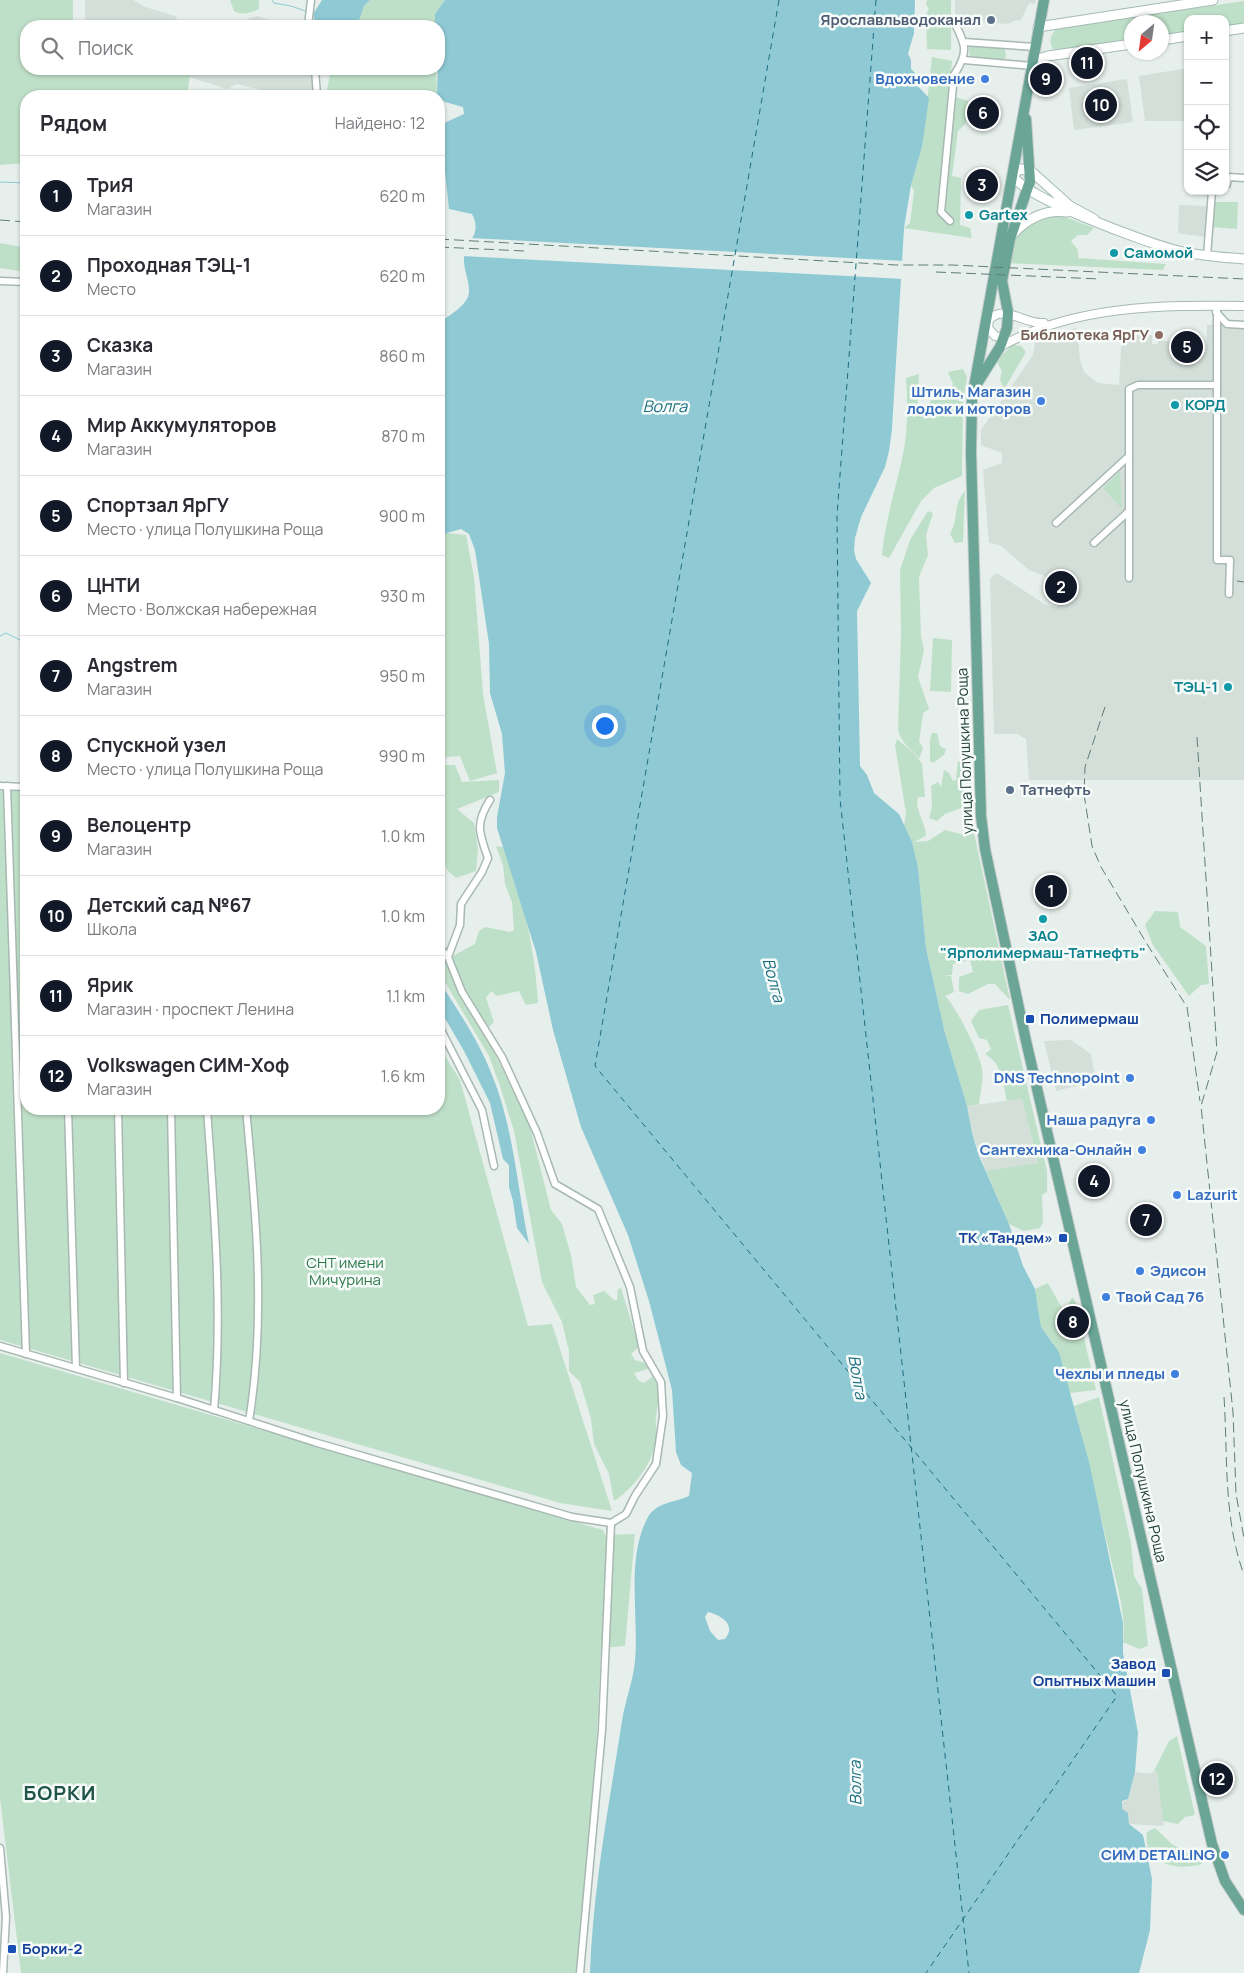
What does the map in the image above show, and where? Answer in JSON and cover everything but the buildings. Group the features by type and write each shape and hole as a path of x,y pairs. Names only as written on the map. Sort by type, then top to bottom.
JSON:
{"main road":[{"path":"1002,343 1008,328 1008,312 1002,281 1010,239 1034,173 1028,149 1027,98 1035,43 1044,0"},
{"path":"1038,27 1213,0"},
{"path":"1229,30 1244,28"},
{"path":"1169,39 1184,37"},
{"path":"1035,43 1048,56"},
{"path":"1032,66 1038,59 1048,56 1124,45"},
{"name":"улица Полушкина Роща","path":"1027,98 972,398 971,452 980,805 985,849 1026,1041 1212,1844 1225,1881 1244,1910"},
{"path":"1094,220 1062,200 1034,173 1020,169 1013,175 1015,181 1027,190 1094,220 1168,248 1207,256 1244,259"},
{"path":"1010,239 1019,228 1037,215 1059,211 1080,214"},
{"name":"улица Полушкина Роща","path":"972,398 980,378 1002,343"}],"street":[{"path":"309,20 311,0"},
{"path":"950,221 942,212 950,113 954,75 964,60 964,42 954,22"},
{"path":"964,42 1009,45 1035,43"},
{"path":"964,60 1032,66"},
{"path":"316,75 317,90"},
{"path":"1229,177 1244,178"},
{"path":"1207,256 1212,195"},
{"path":"0,281 20,282"},
{"name":"улица Полушкина Роща","path":"1008,312 1038,324 1104,312 1216,309 1244,306"},
{"path":"1216,309 1227,324 1244,325"},
{"path":"1216,309 1217,560 1230,560 1229,594"},
{"path":"1002,343 990,332 987,324 993,316 1008,312"},
{"name":"улица Полушкина Роща","path":"1002,343 1056,322"},
{"path":"1129,578 1130,389 1138,385 1217,384"},
{"path":"1056,522 1129,456"},
{"path":"1094,543 1128,512"},
{"path":"20,787 3,786 26,1354"},
{"path":"448,957 460,925 461,904 482,872 488,858 479,833 481,815 490,800"},
{"path":"0,1346 572,1517 611,1523 626,1514 656,1464 662,1416 661,1382 643,1352 630,1287 598,1209 555,1184 537,1133 502,1057 462,992 445,954"},
{"path":"445,1038 482,1110 494,1166"},
{"path":"68,1115 76,1368"},
{"path":"118,1115 124,1383"},
{"path":"171,1115 177,1398"},
{"path":"207,1115 218,1268 214,1410"},
{"path":"247,1115 256,1213 258,1317 254,1396 249,1421"},
{"path":"580,1973 602,1730 611,1523"},
{"path":"0,1848 6,1916 4,1973"}],"shaded area":[{"path":"85,0 133,0 145,7 175,16 177,20 85,20"},
{"path":"955,0 1036,0 1035,4 1029,3 1021,20 1008,24 955,20"},
{"path":"258,16 268,20 249,20 249,18"},
{"path":"1184,69 1184,121 1145,121 1139,76"},
{"path":"183,75 313,75 314,90 262,90 237,84 227,89"},
{"path":"1127,79 1133,122 1074,130 1069,88"},
{"path":"1179,205 1207,206 1205,237 1178,233"},
{"path":"1244,323 1244,780 1029,780 1026,739 1017,734 994,734 990,578 997,573 1046,605 1057,607 1057,581 1029,570 1000,545 989,543 983,470 1002,463 1002,453 981,445 981,430 1033,355 1036,336 1077,328 1080,360 1084,372 1098,383 1119,385 1121,349 1124,335 1152,335 1152,344 1158,344 1158,341 1169,341 1169,353 1206,352 1207,325"},
{"path":"1071,1040 1091,1054 1096,1081 1056,1091 1044,1041"},
{"path":"1022,1099 1038,1164 986,1171 972,1133 967,1106"},
{"path":"1157,1771 1164,1826 1129,1824 1128,1815 1122,1809 1122,1803 1128,1799 1135,1772 1151,1774"}],"green space":[{"path":"0,0 73,0 73,20 20,20 20,75 190,75 188,90 20,90 20,163 0,165"},
{"path":"230,0 259,0 259,9 253,12 237,13 234,11"},
{"path":"370,0 445,0 435,14 435,20 359,20 364,6"},
{"path":"927,0 951,0 951,50 927,49 926,15 929,8 926,5"},
{"path":"1244,1 1244,25 1229,27 1229,15 1184,15 1184,34 1169,36 1169,15 1147,15"},
{"path":"1124,18 1124,42 1061,51 1053,49 1050,40 1057,28"},
{"path":"973,45 1005,47 1006,57 1003,60 970,58 969,48"},
{"path":"932,57 952,61 949,95 968,101 966,123 958,131 952,176 961,178 960,225 970,228 972,238 904,228 910,223 914,191 911,185 922,147"},
{"path":"330,75 436,75 437,90 327,90"},
{"path":"1213,202 1238,202 1237,229 1211,227"},
{"path":"1060,215 1094,228 1087,235 1078,235 1071,241 1078,250 1078,258 1166,264 1163,270 1007,263 1013,242 1023,228 1039,219"},
{"path":"0,243 20,247 20,271 0,268"},
{"path":"1013,345 1021,346 1026,352 1006,386 1003,387 1000,379 1002,371 996,360"},
{"path":"963,369 967,377 963,401 962,476 934,488 921,501 889,558 882,555 883,543 905,439 906,378 919,374 917,415 922,416 931,400 947,400 953,384 948,372"},
{"path":"1120,471 1122,507 1103,488"},
{"path":"965,491 963,542 955,543 950,534 958,502"},
{"path":"928,511 933,513 926,535 928,555 919,577 921,637 924,650 918,677 929,709 923,713 919,742 923,748 919,759 904,743 898,730 901,633 900,570 910,540"},
{"path":"447,533 466,535 474,577 483,694 497,773 470,781 460,756 445,757 445,535"},
{"path":"933,638 952,640 951,692 930,691"},
{"path":"932,733 937,733 940,746 946,749 944,755 933,763 930,761 930,739"},
{"path":"897,739 914,753 922,764 925,797 918,797 917,802 926,836 914,842 928,841 945,830 961,834 974,833 1010,1000 995,984 988,984 968,994 959,991 959,977 973,972 970,960 953,964 952,975 944,975 951,976 954,992 945,996 961,1020 981,1062 983,1078 979,1104 967,1106 945,1033 926,948 918,867 912,842 904,826 906,813 895,745"},
{"path":"958,761 963,763 964,807 945,814 937,821 929,818 932,807 931,786 938,782 941,787 944,770 949,773 953,781 956,780"},
{"path":"445,765 455,765 462,782 499,780 499,792 457,809 474,823 478,849 476,871 456,878 447,870 445,864"},
{"name":"СНТ имени Мичурина","path":"0,791 20,791 20,1115 445,1115 445,1056 460,1080 528,1326 552,1324 612,1511 560,1503 0,1340"},
{"path":"496,846 503,847 523,904 531,943 538,1003 526,1005 519,991 497,996 491,991 486,998 494,1022 489,1027 482,1018 478,1022 491,1036 495,1054 530,1127 551,1210 562,1224 571,1255 576,1287 590,1305 595,1304 593,1295 604,1291 614,1300 617,1300 618,1289 621,1288 639,1347 631,1354 635,1360 648,1364 648,1369 634,1373 638,1380 644,1383 653,1376 659,1393 656,1441 651,1458 635,1482 614,1501 609,1474 594,1444 591,1419 580,1382 569,1371 569,1351 562,1322 542,1282 514,1131 500,1086 489,1056 445,982 445,960 475,944 479,931 485,927 510,932 514,930 512,902 505,884 503,865"},
{"path":"1155,911 1178,912 1180,927 1206,946 1209,984 1201,985 1189,996 1153,945 1145,925"},
{"path":"1008,1005 1047,1171 1047,1192 1042,1195 1043,1222 1040,1228 1024,1231 1009,1224 986,1171 1038,1163 1022,1099 1007,1101 999,1068 985,1054 991,1049 987,1040 979,1038 971,1021 979,1010"},
{"path":"1048,1283 1065,1314 1070,1311 1069,1302 1073,1297 1076,1303 1096,1390 1070,1393 1053,1343 1041,1327 1035,1289"},
{"path":"0,1353 603,1530 605,1535 635,1534 625,1646 601,1648 595,1772 578,1973 21,1973 0,1798"},
{"path":"1099,1397 1131,1543 1134,1576 1142,1589 1148,1646 1139,1649 1123,1642 1124,1631 1120,1596 1074,1406"},
{"path":"1177,1736 1195,1815 1185,1817 1178,1824 1163,1821 1157,1771 1154,1771 1169,1741"},
{"path":"1155,1828 1172,1844 1186,1853 1200,1851 1202,1864 1182,1867 1172,1866 1156,1858 1150,1851 1147,1843 1147,1832"}],"water":[{"path":"322,0 370,0 364,6 359,20 314,20 313,14"},
{"name":"Волга","path":"445,0 915,0 914,33 908,54 911,60 911,69 915,73 914,82 929,98 922,147 911,185 904,228 892,429 889,451 885,467 861,517 855,538 854,550 856,559 871,583 857,611 860,766 867,775 874,793 899,814 912,842 918,867 926,948 945,1033 967,1106 972,1133 979,1156 1009,1224 1023,1266 1035,1289 1041,1327 1059,1352 1090,1466 1123,1623 1123,1653 1138,1733 1135,1772 1128,1799 1122,1801 1122,1809 1128,1813 1129,1824 1143,1835 1152,1879 1150,1930 1139,1973 590,1973 594,1910 602,1847 622,1721 635,1661 635,1570 637,1552 641,1535 650,1513 660,1506 689,1496 692,1473 681,1465 676,1452 672,1390 649,1301 628,1235 581,1127 553,1030 536,952 497,828 497,817 505,773 502,734 490,693 489,644 475,550 469,534 461,529 445,535 445,318 459,308 468,297 469,288 464,258 476,227 472,214 449,209 445,172 445,123 464,114 463,107 445,102 445,90 437,90 438,75 445,75 445,20 435,20 435,14","holes":["708,1612 726,1621 729,1629 725,1639 718,1640 710,1631 705,1617"]},
{"path":"445,991 481,1050 499,1095 510,1137 529,1244 517,1228 509,1187 509,1165 503,1159 490,1103 445,1018"}],"pier":[{"path":"470,238 905,261 904,279 462,256"}],"waterway":[{"path":"272,0 274,3 308,12"},
{"path":"0,182 20,183"},
{"path":"0,636 6,633 20,640"}],"ferry route":[{"path":"779,0 595,1066 1117,1696 926,1973"},
{"path":"876,0 837,515 840,799 969,1973"}],"railway":[{"path":"0,220 20,222"},
{"path":"445,239 896,265 952,265 1244,279"},
{"path":"445,247 524,251"},
{"path":"936,272 1100,279"},
{"path":"1237,581 1244,582"},
{"path":"1105,707 1085,767 1084,794 1092,846 1101,867 1187,1007 1200,1101"},
{"path":"1197,737 1217,1052 1201,1106 1233,1412 1236,1494 1244,1538"},
{"path":"1224,1397 1229,1509 1237,1553 1244,1575"}],"place":[{"name":"Ярославльводоканал","path":"991,20"},
{"name":"Ярик","path":"1087,63"},
{"name":"Вдохновение","path":"985,79"},
{"name":"Велоцентр","path":"1046,79"},
{"name":"Детский сад №67","path":"1101,105"},
{"name":"ЦНТИ","path":"983,113"},
{"name":"Сказка","path":"982,185"},
{"name":"Gartex","path":"969,215"},
{"name":"Самомой","path":"1114,253"},
{"name":"Библиотека ЯрГУ","path":"1159,335"},
{"name":"Cпортзал ЯрГУ","path":"1187,347"},
{"name":"Штиль, Магазин лодок и моторов","path":"1041,401"},
{"name":"КОРД","path":"1175,405"},
{"name":"Проходная ТЭЦ-1","path":"1061,587"},
{"name":"ТЭЦ-1","path":"1228,687"},
{"name":"Татнефть","path":"1010,790"},
{"name":"ТриЯ","path":"1051,891"},
{"name":"ЗАО \"Ярполимермаш-Татнефть\"","path":"1043,919"},
{"name":"Полимермаш","path":"1030,1019"},
{"name":"DNS Technopoint","path":"1130,1078"},
{"name":"Наша радуга","path":"1151,1120"},
{"name":"Сантехника-Онлайн","path":"1142,1150"},
{"name":"Мир Аккумуляторов","path":"1094,1181"},
{"name":"Lazurit","path":"1177,1195"},
{"name":"Angstrem","path":"1146,1220"},
{"name":"ТК «Тандем»","path":"1063,1238"},
{"name":"Эдисон","path":"1140,1271"},
{"name":"Твой Сад 76","path":"1106,1297"},
{"name":"Спускной узел","path":"1073,1322"},
{"name":"Чехлы и пледы","path":"1175,1374"},
{"name":"Завод Опытных Машин","path":"1166,1673"},
{"name":"Volkswagen СИМ-Хоф","path":"1217,1779"},
{"name":"СИМ DETAILING","path":"1225,1855"},
{"name":"Борки-2","path":"12,1949"}],"district":[{"name":"БОРКИ","path":"60,1793"}]}
